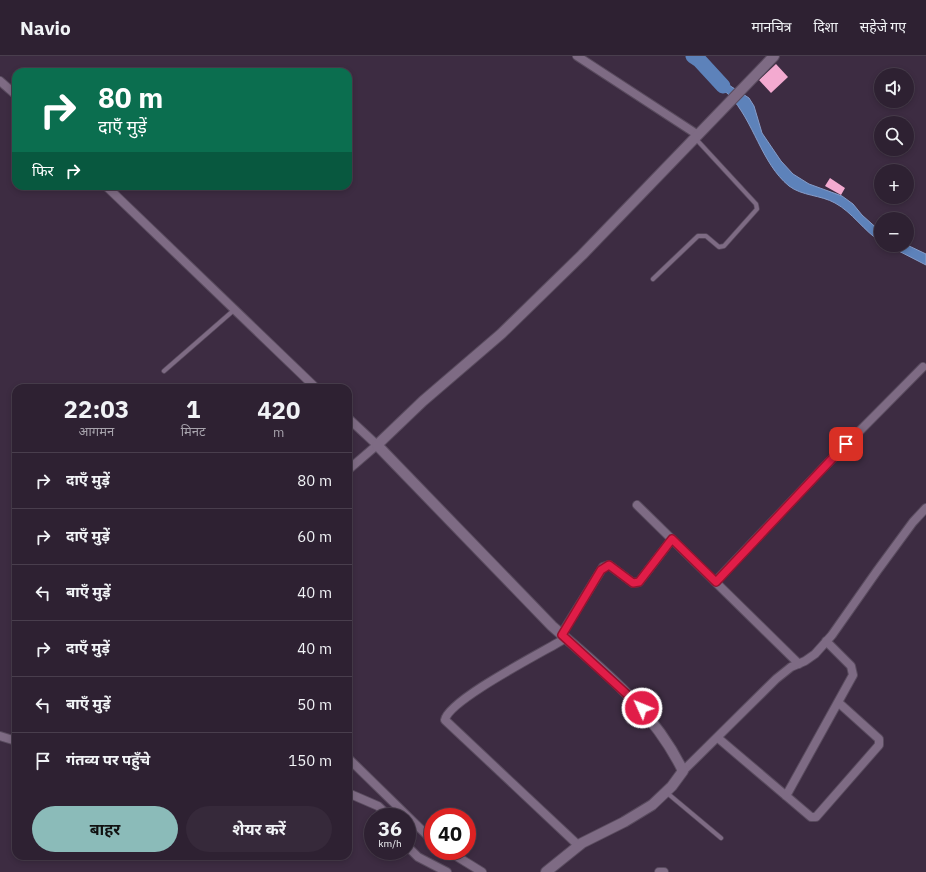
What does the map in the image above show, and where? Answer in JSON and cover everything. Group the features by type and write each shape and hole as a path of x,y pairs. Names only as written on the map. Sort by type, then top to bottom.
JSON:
{"street":[{"path":"577,56 697,137"},
{"path":"352,467 377,446 423,401 501,334 582,255 774,56"},
{"path":"0,81 12,92"},
{"path":"110,190 312,384"},
{"path":"716,582 825,466 923,367"},
{"path":"352,422 564,636 642,708 657,726 683,771"},
{"path":"637,505 799,664"},
{"path":"546,872 579,846 652,805 666,792 683,771 776,679 815,654 926,508"},
{"path":"579,846 445,720 449,712 475,691 564,636 603,567 609,565 633,583 639,582 672,539"},
{"path":"786,796 852,681 854,671 826,641"},
{"path":"718,738 811,817 816,817 877,749 879,739 839,702"},
{"path":"0,736 12,740"},
{"path":"352,762 424,832"},
{"path":"352,795 380,808"},
{"path":"416,855 448,872"},
{"path":"463,860 482,872"},
{"path":"659,872 664,872"}],"lane":[{"path":"653,279 698,236 706,236 720,247 724,246 757,210 756,204 697,137"},
{"path":"164,371 235,310"},
{"path":"666,792 721,838"}],"water":[{"path":"713,70 721,80 749,98 754,106 762,133 781,161 793,174 809,184 842,196 853,204 874,226 874,237 853,216 835,203 824,198 800,192 789,186 779,177 764,154 738,105 707,75"},
{"path":"914,248 926,254 926,265 901,252 914,252"}],"building":[{"path":"776,64 788,77 771,93 759,80"},
{"path":"830,178 845,188 841,195 825,186"}],"waterway":[{"path":"693,56 699,60 723,86"}],"route":[{"path":"642,708 562,635 603,567 609,565 633,583 639,582 672,539 716,582 846,444"}]}
